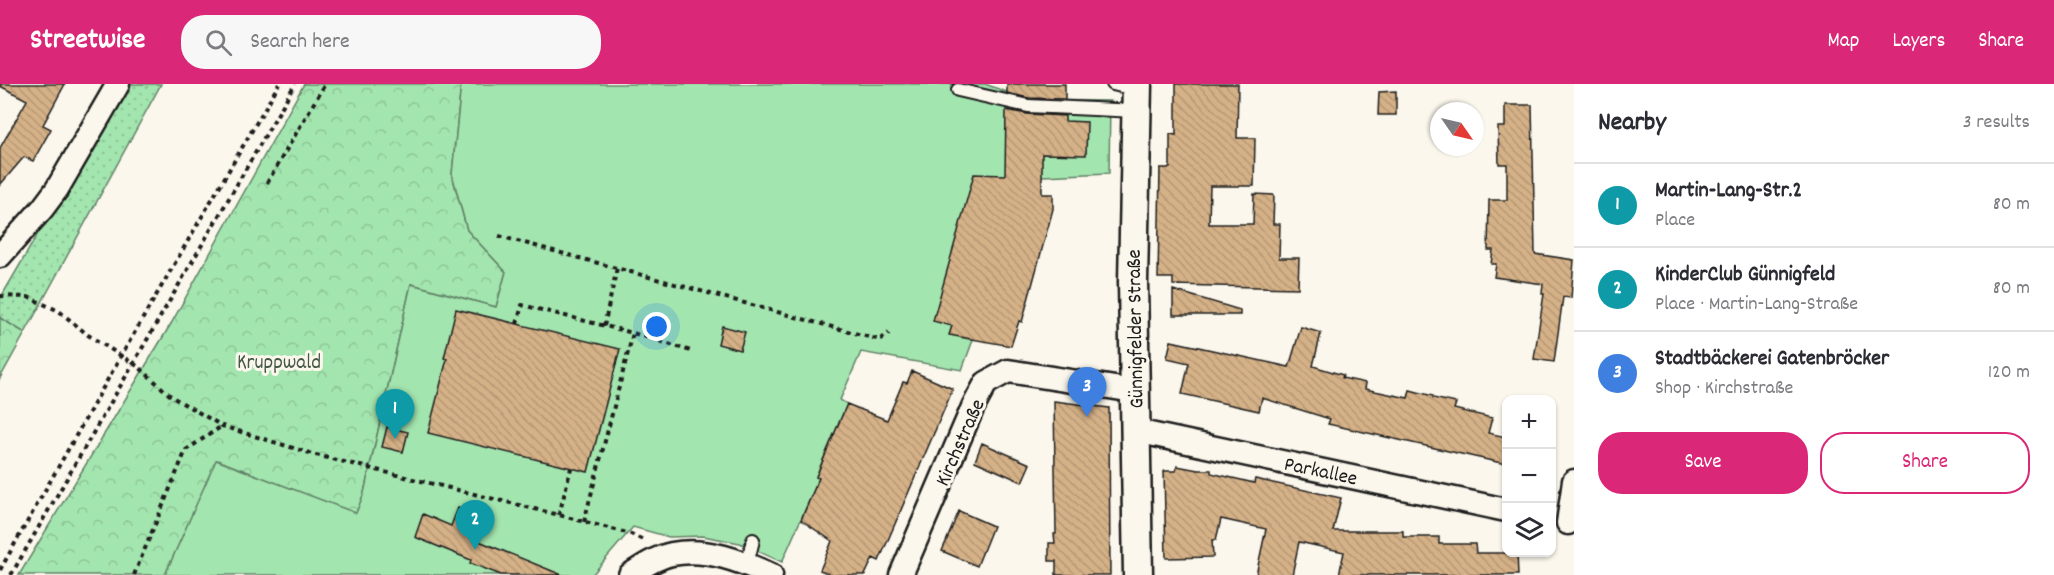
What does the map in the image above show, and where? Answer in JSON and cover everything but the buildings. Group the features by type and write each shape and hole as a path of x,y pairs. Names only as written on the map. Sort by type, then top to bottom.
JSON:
{"street":[{"path":"0,256 57,189 118,84"},
{"name":"Günnigfelder Straße","path":"1131,92 1138,575"},
{"name":"Kirchstraße","path":"901,575 973,407 986,383 1008,371 1134,392"},
{"name":"Parkallee","path":"1136,431 1502,509"},
{"path":"1565,523 1574,482"},
{"path":"630,575 651,562 672,554 711,554 747,564 771,575"}],"lane":[{"path":"958,90 1028,106 1131,92"},
{"path":"747,564 753,540"}],"path":[{"path":"0,570 279,84"},
{"path":"11,575 295,84"},
{"path":"267,183 325,84"},
{"path":"499,236 880,340 889,333"},
{"path":"604,326 616,268"},
{"path":"0,296 28,297 59,311 88,335 134,364 172,397 222,426 316,455 631,534 672,554"},
{"path":"517,324 522,305 633,333 694,352"},
{"path":"584,522 633,333"},
{"path":"134,575 186,450 222,426"},
{"path":"559,515 571,468"}],"green space":[{"path":"125,84 161,84 25,333 0,318 0,299"},
{"name":"Kruppwald","path":"304,84 461,84 452,175 467,230 506,272 496,307 411,284 364,493 356,514 217,460 165,575 19,575 172,322"},
{"path":"461,84 985,84 1028,100 1110,101 1109,173 1042,176 952,326 950,335 973,340 962,370 861,352 840,400 847,404 816,476 819,478 782,562 740,543 703,536 669,537 633,527 592,575 165,575 216,460 356,513 364,493 411,284 496,307 506,272 467,230 452,174"},
{"path":"0,318 25,333 0,378"}],"place":[{"name":"Stadtbäckerei Gatenbröcker","path":"1087,417"},
{"name":"Martin-Lang-Str.2","path":"395,439"},
{"name":"KinderClub Günnigfeld","path":"475,550"}]}
